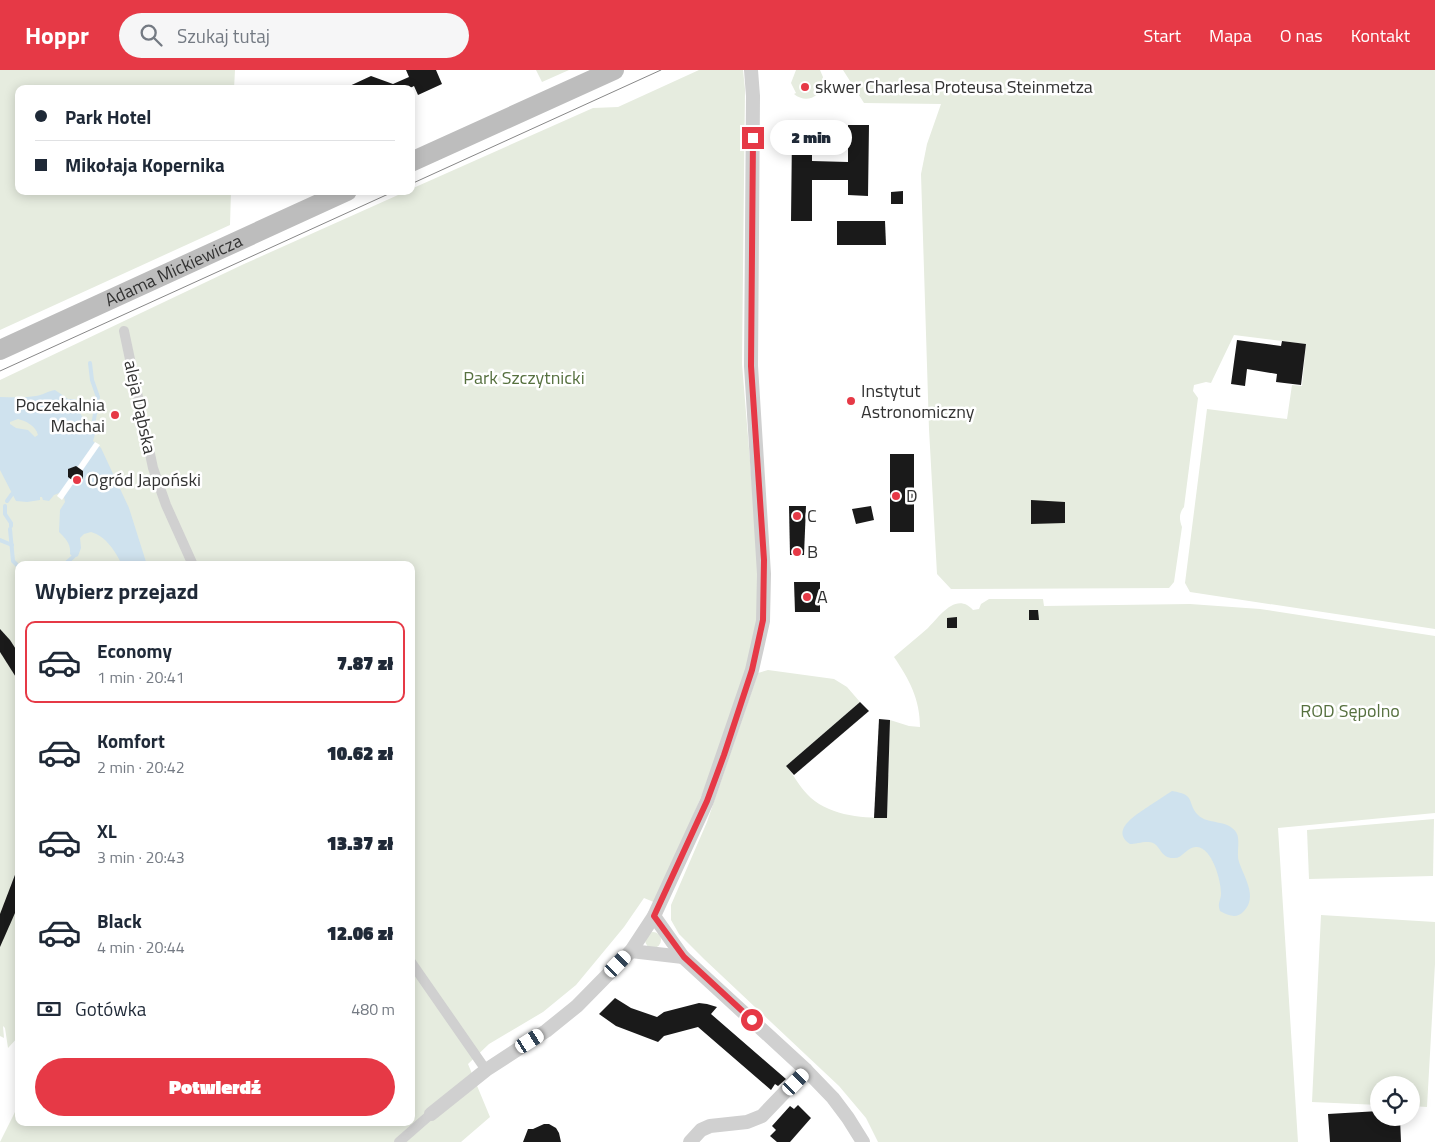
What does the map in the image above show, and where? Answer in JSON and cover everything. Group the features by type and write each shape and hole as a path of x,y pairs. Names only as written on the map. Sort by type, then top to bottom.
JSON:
{"main road":[{"path":"415,160 614,70"},
{"name":"Adama Mickiewicza","path":"0,350 338,195"}],"street":[{"path":"399,1142 486,1070 546,1032 576,1006 631,950 654,916 707,801 752,670 763,620 764,560 751,342 753,100 751,70"},
{"name":"aleja Dąbska","path":"124,331 153,468 166,505 191,561"},
{"path":"654,916 684,957 806,1070 837,1102 862,1142"},
{"path":"631,950 684,957"},
{"path":"415,968 486,1070"},
{"path":"690,1142 701,1130 710,1126 747,1122 762,1116 806,1070"}],"green space":[{"path":"0,70 235,70 234,85 15,85 15,195 231,195 230,225 0,330"},
{"path":"536,70 569,70 542,82"},
{"name":"Park Szczytnicki","path":"699,70 743,70 745,89 742,364 759,570 757,624 742,685 712,771 656,903 644,898 624,927 576,985 543,1012 489,1044 468,1064 490,1117 461,1142 0,1142 15,1112 15,1126 415,1126 415,561 15,561 15,1040 8,1048 5,1028 3,1026 4,1038 0,1036 0,380 244,264 398,195 415,195 415,187 593,108 618,107"},
{"path":"796,70 820,70 823,77 822,83 824,84 816,96 808,99 794,94 796,93 791,83"},
{"path":"843,70 1435,70 1435,629 1190,592 1185,583 1207,409 1287,419 1292,385 1302,386 1306,344 1234,335 1211,383 1206,382 1194,385 1193,391 1198,398 1184,507 1180,516 1182,527 1174,582 1169,588 951,589 937,574 929,429 921,174 927,144 941,104 864,103"},
{"name":"ROD Sępolno","path":"989,599 1043,599 1044,606 1190,604 1260,609 1435,636 1435,813 1278,828 1298,1142 878,1142 866,1118 839,1086 704,959 679,934 671,920 671,905 707,822 758,673 768,670 834,679 847,687 860,702 786,766 801,788 824,807 855,816 887,818 890,720 909,726 920,727 916,698 894,657 954,604 967,605 973,610 979,609 981,604"},
{"path":"1434,819 1433,876 1309,879 1307,830"},
{"path":"1321,915 1435,922 1435,964 1427,1107 1420,1107 1420,1076 1370,1076 1370,1105 1312,1102"},
{"path":"650,932 656,932 661,937 659,946 650,948 645,943 645,937"}],"water":[{"path":"55,390 68,399 76,399 76,406 83,418 82,421 95,427 96,431 93,441 101,448 129,508 146,561 120,561 106,541 91,532 84,534 80,538 81,548 78,556 74,558 70,554 70,547 59,532 60,510 65,502 64,497 59,493 54,495 49,501 43,500 40,497 40,500 16,501 0,470 0,397 32,397","holes":["18,419 33,427 38,435 35,437 28,430 16,428 10,424 10,422"]},
{"path":"1172,791 1188,797 1194,810 1202,818 1228,825 1236,832 1239,862 1250,893 1248,905 1241,914 1236,916 1220,911 1221,893 1215,866 1207,853 1202,849 1194,847 1180,857 1169,858 1151,842 1130,844 1124,838 1124,827 1134,816"}],"pier":[{"path":"95,442 100,445 62,500 57,496"}],"building":[{"path":"406,70 436,70 442,84 418,95 415,85 352,85 371,76 393,84 409,77"},
{"path":"848,125 869,125 868,196 848,195 848,180 812,180 812,221 791,221 792,134 812,134 812,161 848,162 848,142 837,142 848,133"},
{"path":"903,191 903,204 891,204 891,192"},
{"path":"837,221 885,221 886,245 837,245"},
{"path":"1237,340 1281,346 1282,341 1306,344 1301,385 1276,382 1277,374 1247,369 1245,386 1231,384"},
{"name":"D","path":"890,454 914,454 914,532 890,532"},
{"path":"76,466 83,471 83,479 76,483 68,477 68,469"},
{"path":"1031,500 1065,502 1065,523 1031,524"},
{"path":"789,506 806,506 804,555 790,555"},
{"path":"871,506 874,520 856,524 852,509"},
{"name":"A","path":"794,582 820,582 820,612 795,612"},
{"path":"1029,610 1038,610 1039,620 1029,620"},
{"path":"957,617 957,628 947,628 947,618"},
{"path":"0,629 15,648 15,676 0,652"},
{"path":"860,702 869,711 794,775 786,766"},
{"path":"879,719 890,720 887,818 874,818"},
{"path":"15,875 15,913 0,947 0,914"},
{"path":"615,998 631,1008 657,1017 664,1012 699,1003 717,1007 711,1014 786,1079 778,1086 775,1084 771,1090 698,1027 664,1036 658,1042 616,1026 599,1014"},
{"path":"798,1105 811,1118 790,1142 777,1142 770,1136 776,1130 772,1126 790,1106 794,1109"},
{"path":"1370,1112 1370,1126 1400,1126 1401,1142 1330,1142 1328,1114"},
{"path":"549,1124 556,1128 561,1142 523,1142 528,1129"}],"waterway":[{"path":"90,363 92,380 98,397 93,425"},
{"path":"7,501 12,494"},
{"path":"5,506 5,514 11,526"},
{"path":"10,529 13,561 15,563"},
{"path":"0,540 12,545"},
{"path":"68,561 73,557"}],"tram line":[{"path":"415,182 661,70"},
{"path":"0,371 386,195"}],"place":[{"name":"skwer Charlesa Proteusa Steinmetza","path":"805,87"},
{"name":"Instytut Astronomiczny","path":"851,401"},
{"name":"Poczekalnia Machai","path":"115,415"},
{"name":"Ogród Japoński","path":"77,480"},
{"name":"D","path":"896,496"},
{"name":"C","path":"797,516"},
{"name":"B","path":"797,552"},
{"name":"A","path":"807,597"}],"route":[{"path":"752,1020 684,957 654,916 707,801 724,755 752,670 763,620 764,560 751,366 753,138"}]}
